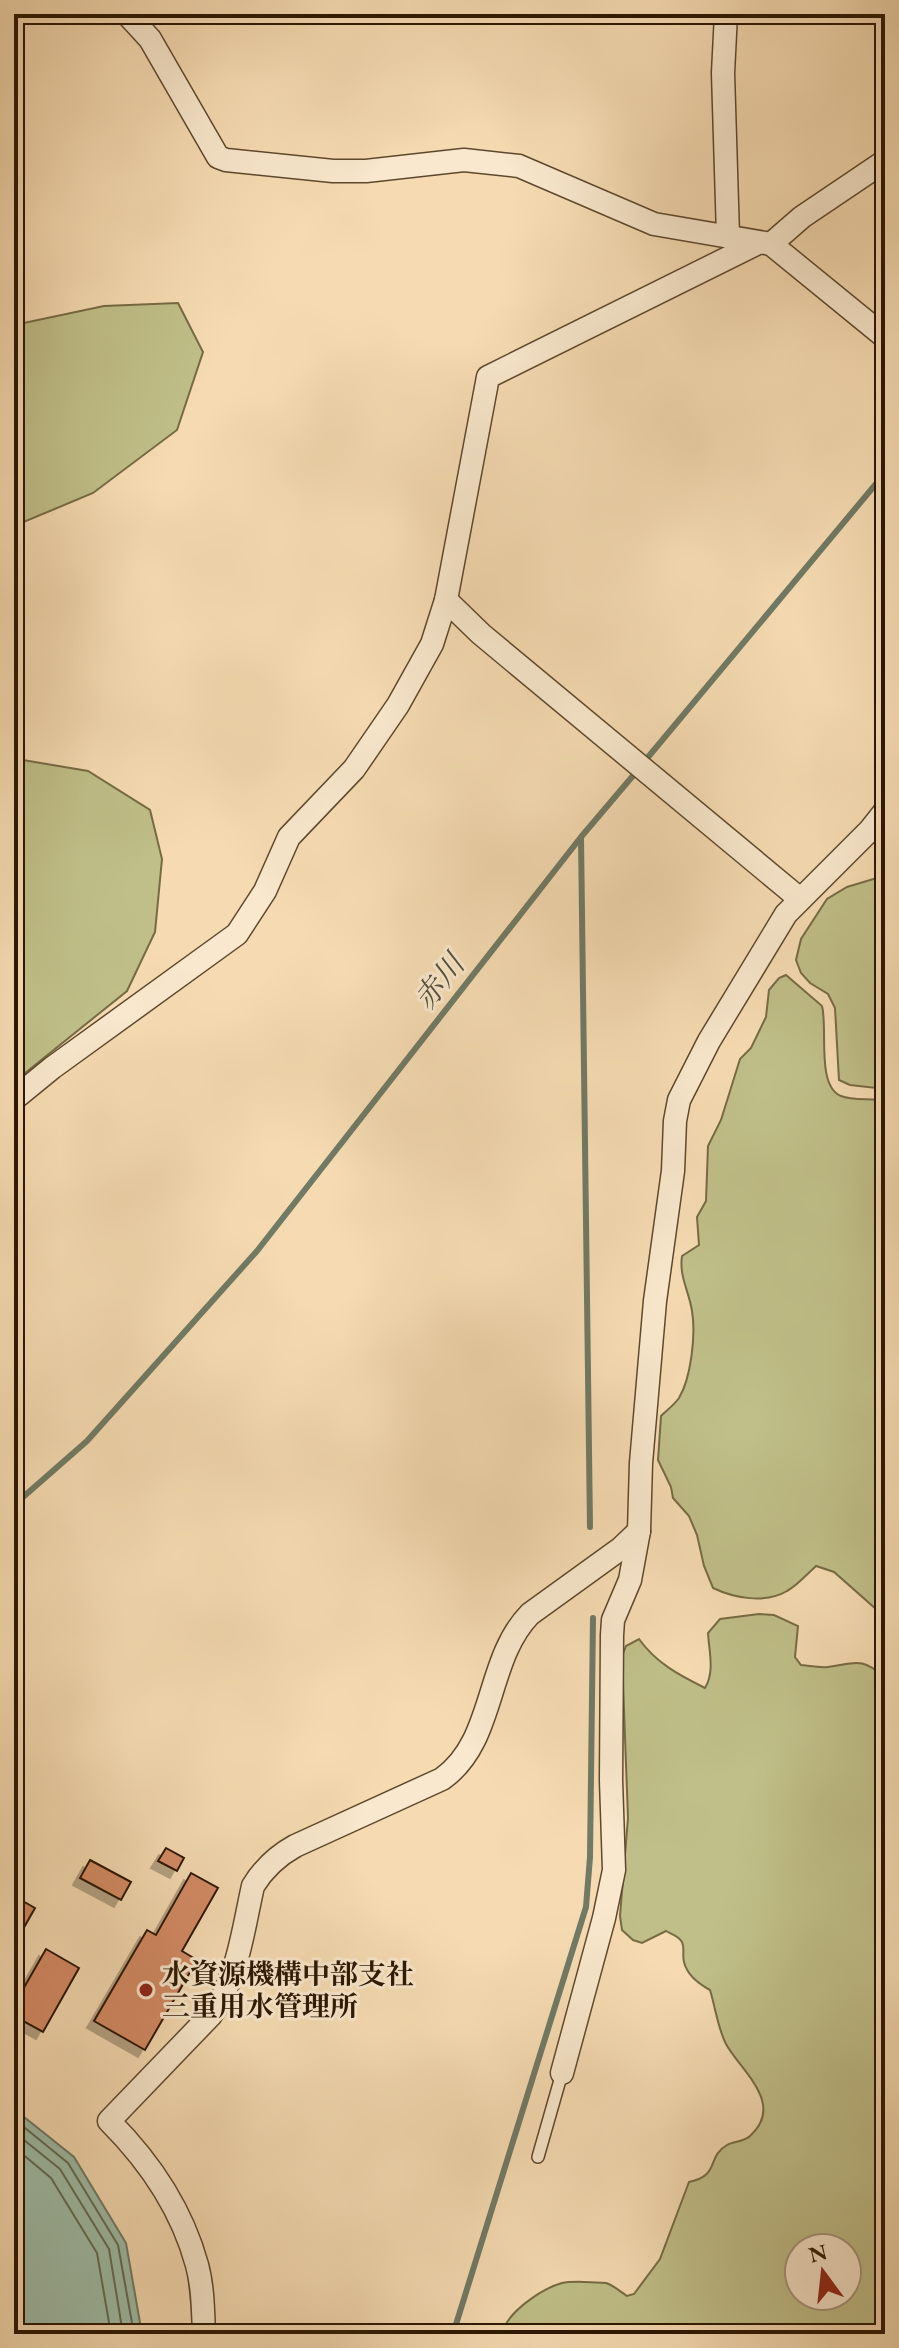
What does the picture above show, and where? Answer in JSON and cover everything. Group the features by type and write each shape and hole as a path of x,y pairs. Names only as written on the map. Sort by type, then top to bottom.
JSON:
{"street":[{"path":"127,14 150,39 218,157 333,171 366,171 464,160 519,166 654,224 765,244 885,337"},
{"path":"726,14 723,73 728,236"},
{"path":"14,1099 237,934 265,891 289,837 354,769 398,705 432,644 446,600 488,377 765,244 885,161"},
{"path":"446,600 481,634 800,899"},
{"path":"562,2073 614,1870 611,1780 613,1620 630,1580 639,1531 641,1463 653,1316 670,1199 679,1100 716,1028 786,914 885,811"},
{"path":"204,2334 203,2300 197,2266 181,2224 153,2171 109,2121 211,2015 225,1996 232,1979 253,1886 261,1873 282,1853 442,1779 456,1769 475,1738 501,1657 519,1625 620,1549 639,1531"}],"lane":[{"path":"538,2157 562,2073"}],"shaded area":[{"path":"178,303 203,352 177,430 93,493 14,526 14,325 104,306"},
{"path":"14,760 88,771 150,810 162,859 155,932 127,991 14,1082"},
{"path":"885,866 885,1089 850,1085 839,1080 835,1008 828,994 801,973 796,960 801,939 827,899 847,887 877,878"},
{"path":"786,975 822,1006 824,1056 828,1081 833,1090 846,1098 885,1101 885,1617 834,1572 816,1566 791,1589 769,1597 740,1597 713,1588 689,1516 673,1498 658,1460 661,1416 679,1398 692,1356 693,1321 682,1271 682,1256 699,1245 697,1217 706,1201 708,1146 721,1120 740,1059 751,1048 766,1017 769,990"},
{"path":"774,1615 798,1626 795,1657 801,1665 825,1667 858,1663 870,1666 885,1677 885,2334 502,2334 517,2310 544,2291 562,2283 606,2283 627,2296 634,2294 660,2259 689,2182 705,2175 721,2150 748,2138 760,2124 762,2100 757,2088 726,2044 710,1990 688,1971 681,1940 666,1931 642,1943 633,1940 622,1930 620,1916 628,1818 622,1656 626,1646 639,1639 660,1662 705,1688 711,1668 708,1633 720,1619"}],"water":[{"path":"14,2109 74,2157 126,2243 142,2334 14,2334"}],"building":[{"path":"166,1848 184,1858 177,1871 158,1861"},
{"path":"90,1860 131,1882 121,1900 80,1878"},
{"name":"水資源機構中部支社 三重用水管理所","path":"191,1873 218,1888 182,1951 197,1960 145,2050 94,2021 147,1930 156,1935"},
{"path":"14,1896 35,1908 14,1945"},
{"path":"46,1949 79,1968 43,2032 14,2016 14,2005"}],"waterway":[{"name":"赤川","path":"644,762 885,473"},
{"name":"赤川","path":"14,1505 87,1441 257,1251 581,837 637,771"},
{"path":"581,838 590,1527"},
{"path":"453,2334 586,1907 590,1857 593,1618"}],"place":[{"name":"水資源機構中部支社 三重用水管理所","path":"146,1990"}]}
